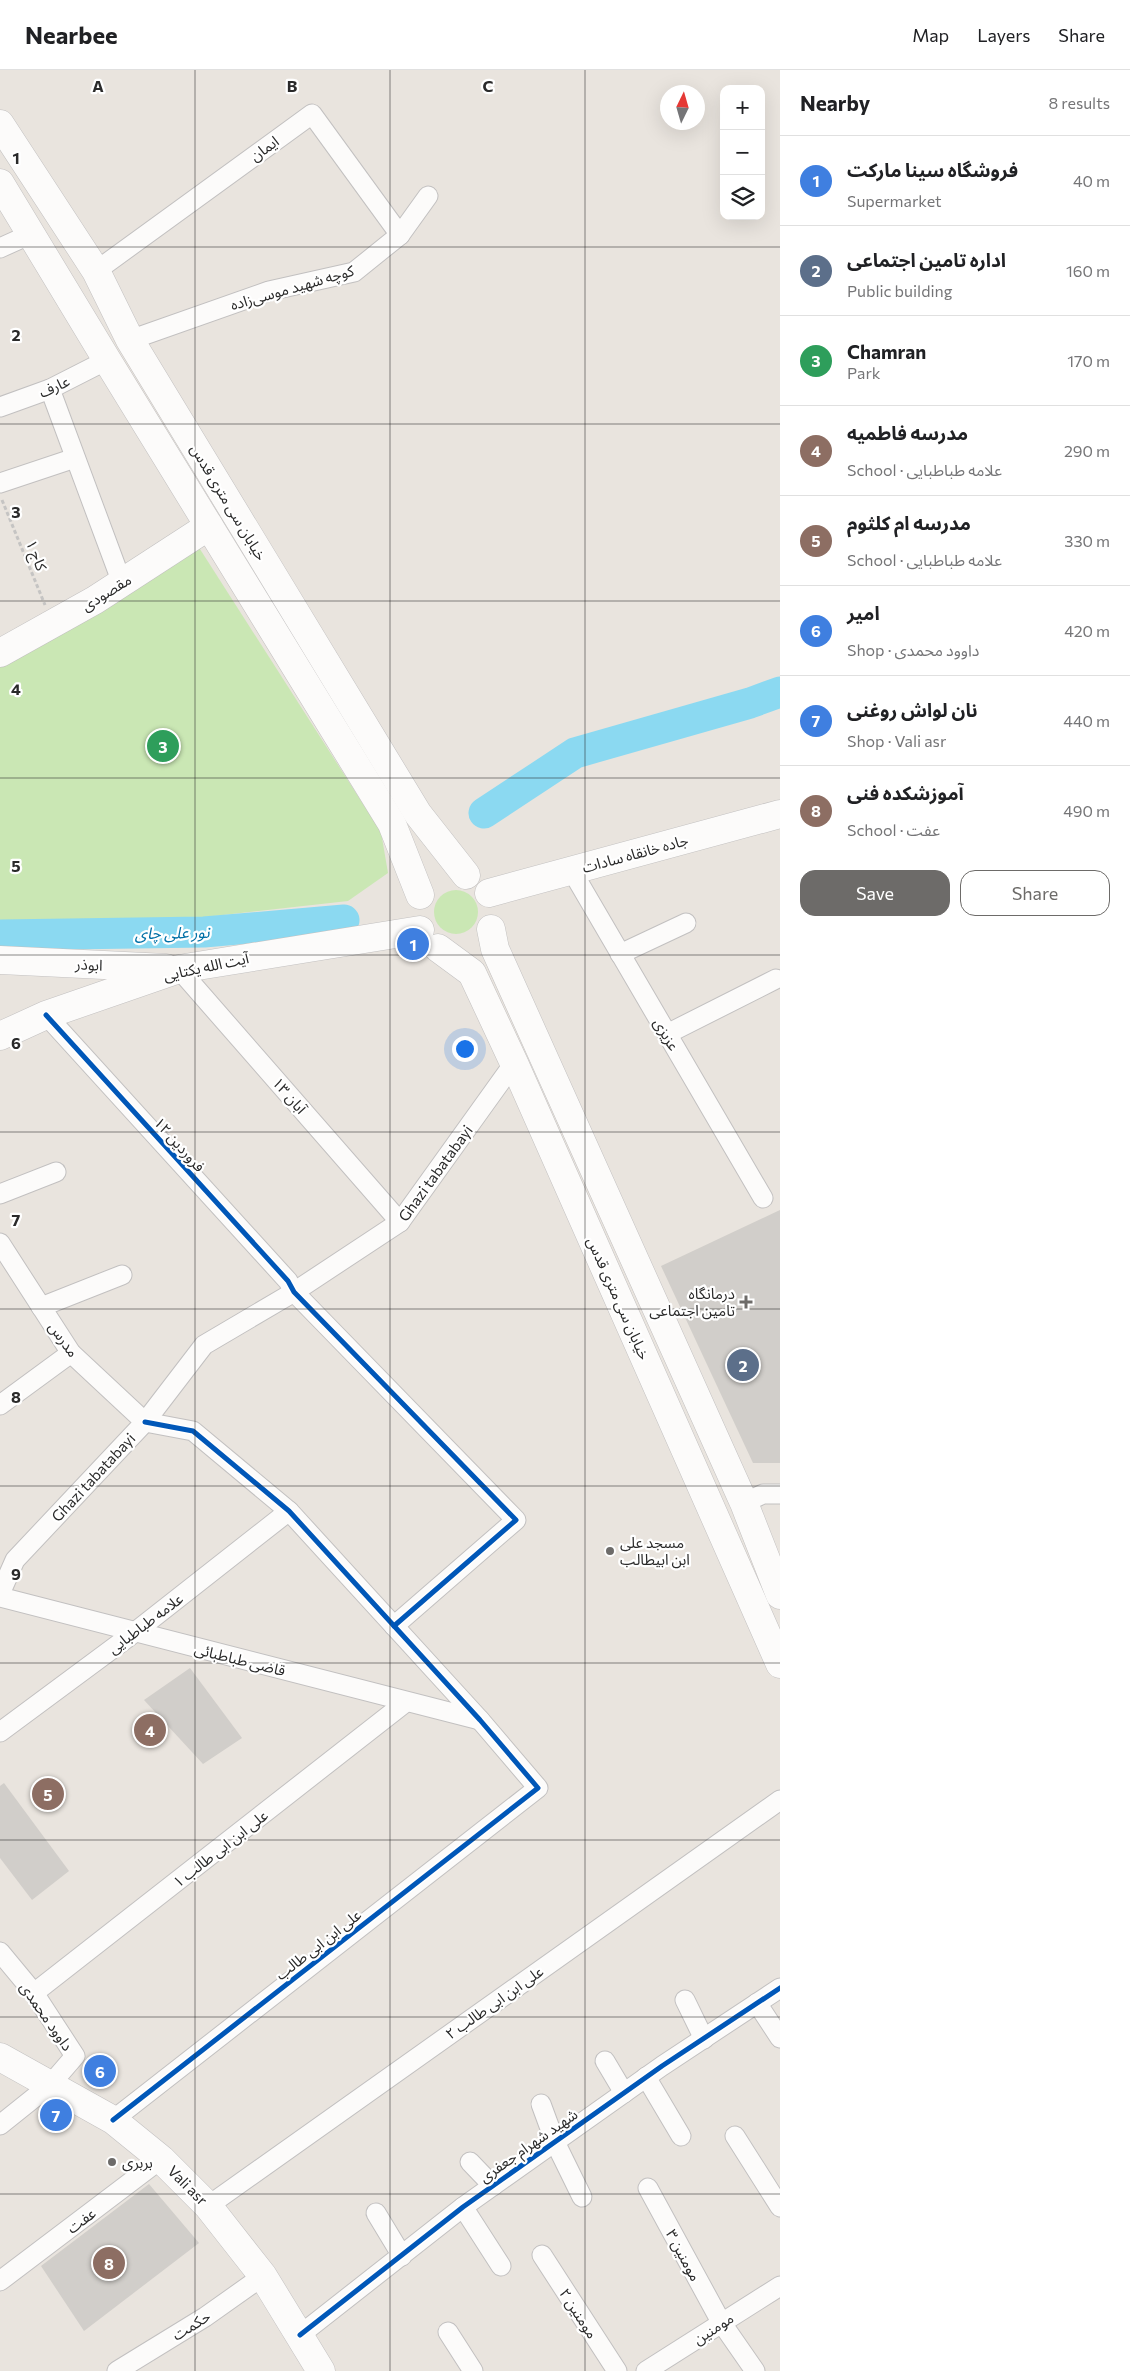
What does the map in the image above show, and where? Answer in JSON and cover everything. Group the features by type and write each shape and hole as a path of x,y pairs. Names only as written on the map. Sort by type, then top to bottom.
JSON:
{"main road":[{"name":"خیابان سی متری قدس","path":"0,124 96,271 130,340 418,814 466,875"},
{"name":"خیابان سی متری قدس","path":"0,183 106,360 392,824 420,895"},
{"name":"مقصودی","path":"0,653 122,583 209,526"},
{"name":"جاده خانقاه سادات","path":"489,892 780,814"},
{"path":"450,874 466,875 476,879 489,892 495,912 491,929 484,939 474,947 463,951 450,951 429,939 416,919 416,906 420,895 435,879 450,874"},
{"name":"خیابان سی متری قدس","path":"491,929 498,956 744,1503 779,1589"},
{"name":"خیابان سی متری قدس","path":"429,939 472,973 683,1442 780,1664"},
{"name":"آیت الله یکتایی","path":"0,1036 46,1015 178,968 429,939"},
{"name":"ابوذر","path":"0,960 178,968"},
{"path":"683,1442 712,1431"},
{"name":"Vali asr","path":"0,2057 113,2120 161,2159 208,2206 263,2276 321,2371"}],"street":[{"name":"ایمان","path":"96,271 312,114 400,235"},
{"name":"کوچه شهید موسی‌زاده","path":"130,340 269,291 354,272 400,235 428,196"},
{"path":"0,248 31,234"},
{"name":"عارف","path":"0,408 50,389 106,360"},
{"path":"50,389 122,583"},
{"path":"0,483 76,458"},
{"name":"عزیزی","path":"572,870 763,1198"},
{"path":"620,954 686,924"},
{"name":"۱۳ آبان","path":"178,968 400,1222"},
{"path":"667,1034 776,979"},
{"name":"۱۲ فروردین","path":"46,1015 281,1274 294,1292 516,1520 394,1626"},
{"name":"Ghazi tabatabayi","path":"0,1595 15,1560 144,1422 204,1345 294,1292 400,1222 514,1063"},
{"path":"0,1194 56,1172"},
{"name":"مدرس","path":"0,1243 71,1353 144,1422"},
{"path":"42,1308 122,1275"},
{"path":"0,1405 71,1353"},
{"path":"144,1422 194,1431 289,1511 480,1720"},
{"path":"744,1503 763,1494 780,1494"},
{"name":"علامه طباطبایی","path":"0,1732 135,1632 289,1511"},
{"name":"قاضی طباطبائی","path":"0,1595 135,1632 480,1720"},
{"name":"علی ابن ابی طالب ۱","path":"34,1993 406,1702"},
{"name":"علی ابن ابی طالب","path":"113,2120 538,1788 480,1720"},
{"name":"علی ابن ابی طالب ۲","path":"208,2206 780,1800"},
{"name":"داوود محمدی","path":"0,1952 34,1993 75,2056 50,2085"},
{"name":"شهید شهرام جعفری","path":"300,2335 463,2207 646,2077 780,1988"},
{"path":"684,2000 704,2039"},
{"path":"757,2003 780,2038"},
{"path":"605,2061 624,2093"},
{"path":"646,2077 681,2136"},
{"path":"0,2125 50,2085"},
{"path":"541,2104 555,2142 582,2197"},
{"path":"735,2136 780,2207"},
{"name":"عفت","path":"0,2281 161,2159"},
{"path":"470,2162 493,2186"},
{"name":"مومنین ۳","path":"648,2188 721,2322 755,2371"},
{"path":"463,2207 501,2266"},
{"path":"376,2213 402,2256"},
{"name":"مومنین ۲","path":"542,2254 616,2371"},
{"name":"حکمت","path":"117,2371 205,2317 263,2276"},
{"name":"مومنین","path":"646,2371 780,2286"},
{"path":"448,2332 473,2371"}],"green space":[{"path":"198,546 381,832 388,873 348,901 99,929 0,923 0,660"},
{"path":"460,890 472,896 477,903 477,921 472,928 465,933 452,934 444,931 437,924 434,908 437,900 444,893"}],"building":[{"path":"780,1210 780,1463 753,1463 661,1266"},
{"path":"190,1668 242,1738 203,1764 144,1700"},
{"path":"4,1783 69,1871 32,1900 0,1858 0,1786"},
{"path":"149,2184 199,2243 84,2331 41,2266"}],"waterway":[{"path":"484,813 575,753 750,703 780,692"},
{"name":"نور علی چای","path":"0,935 204,932 344,920"}],"cycle path":[{"path":"46,1015 288,1281 294,1292 516,1520 394,1626"},
{"path":"113,2120 538,1788 480,1720 289,1511 193,1431 145,1422"},
{"path":"300,2335 463,2207 662,2066 780,1988"}],"place":[{"name":"Chamran","path":"163,746"},
{"name":"فروشگاه سینا مارکت","path":"413,944"},
{"name":"درمانگاه تامین اجتماعی","path":"746,1302"},
{"name":"اداره تامین اجتماعی","path":"743,1365"},
{"name":"مسجد علی ابن ابیطالب","path":"610,1551"},
{"name":"مدرسه فاطمیه","path":"150,1730"},
{"name":"مدرسه ام کلثوم","path":"48,1794"},
{"name":"امیر","path":"100,2071"},
{"name":"نان لواش روغنی","path":"56,2115"},
{"name":"بربری","path":"112,2162"},
{"name":"آموزشکده فنی","path":"109,2263"}]}
